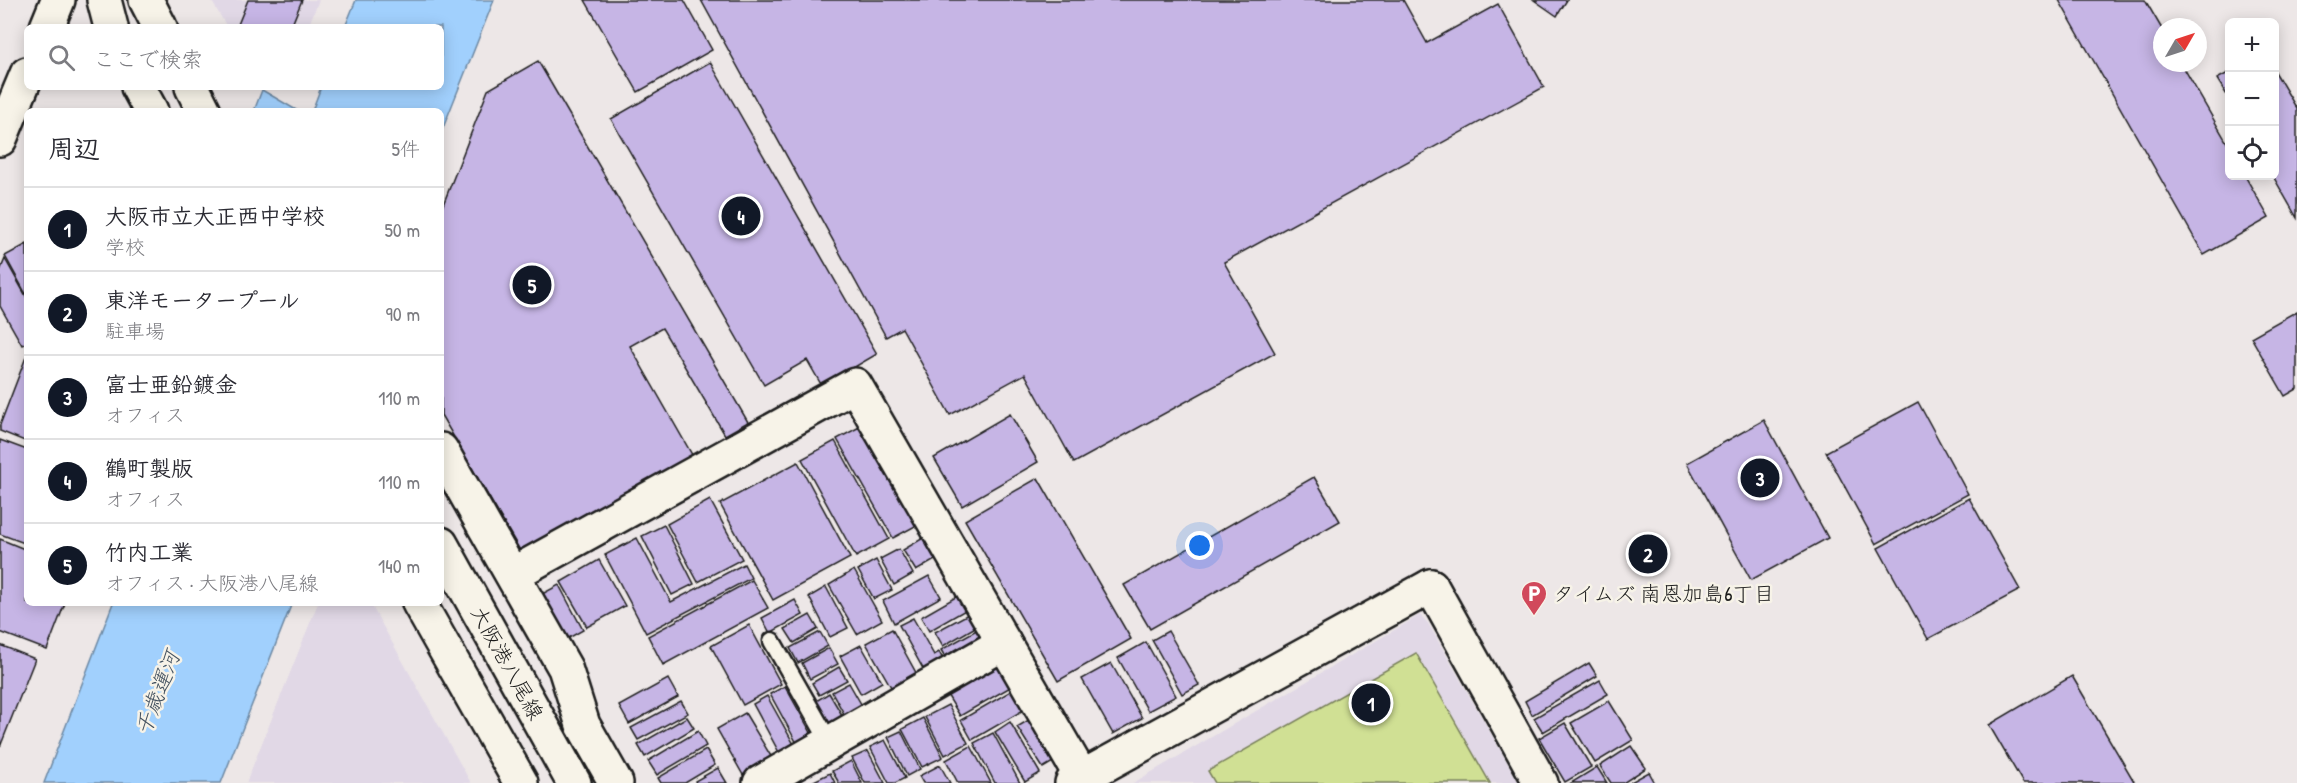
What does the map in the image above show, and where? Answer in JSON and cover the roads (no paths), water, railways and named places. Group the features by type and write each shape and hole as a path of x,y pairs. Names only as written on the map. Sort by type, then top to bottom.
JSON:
{"street":[{"path":"48,24 58,0"},
{"path":"104,0 110,24"},
{"path":"146,0 158,24"},
{"path":"0,139 24,81"},
{"path":"140,90 149,108"},
{"path":"194,90 202,108"},
{"path":"513,574 855,385 1004,643 1079,781 1431,586 1541,783"},
{"path":"444,455 566,668 583,725 616,783"},
{"name":"大阪港八尾線","path":"444,549 574,783"},
{"path":"421,606 521,783"},
{"path":"760,783 1004,643"}],"lane":[{"path":"772,641 830,743"}],"water":[{"path":"356,0 494,0 444,125 444,108 313,108 320,90 444,90 444,24 346,24"},
{"path":"262,90 293,108 255,108"},
{"name":"千歳運河","path":"112,606 291,606 221,783 44,783"}],"place":[{"name":"鶴町製版","path":"741,216"},
{"name":"竹内工業","path":"532,285"},
{"name":"富士亜鉛鍍金","path":"1760,478"},
{"name":"東洋モータープール","path":"1648,554"},
{"name":"タイムズ 南恩加島6丁目","path":"1534,617"},
{"name":"大阪市立大正西中学校","path":"1371,703"}]}
